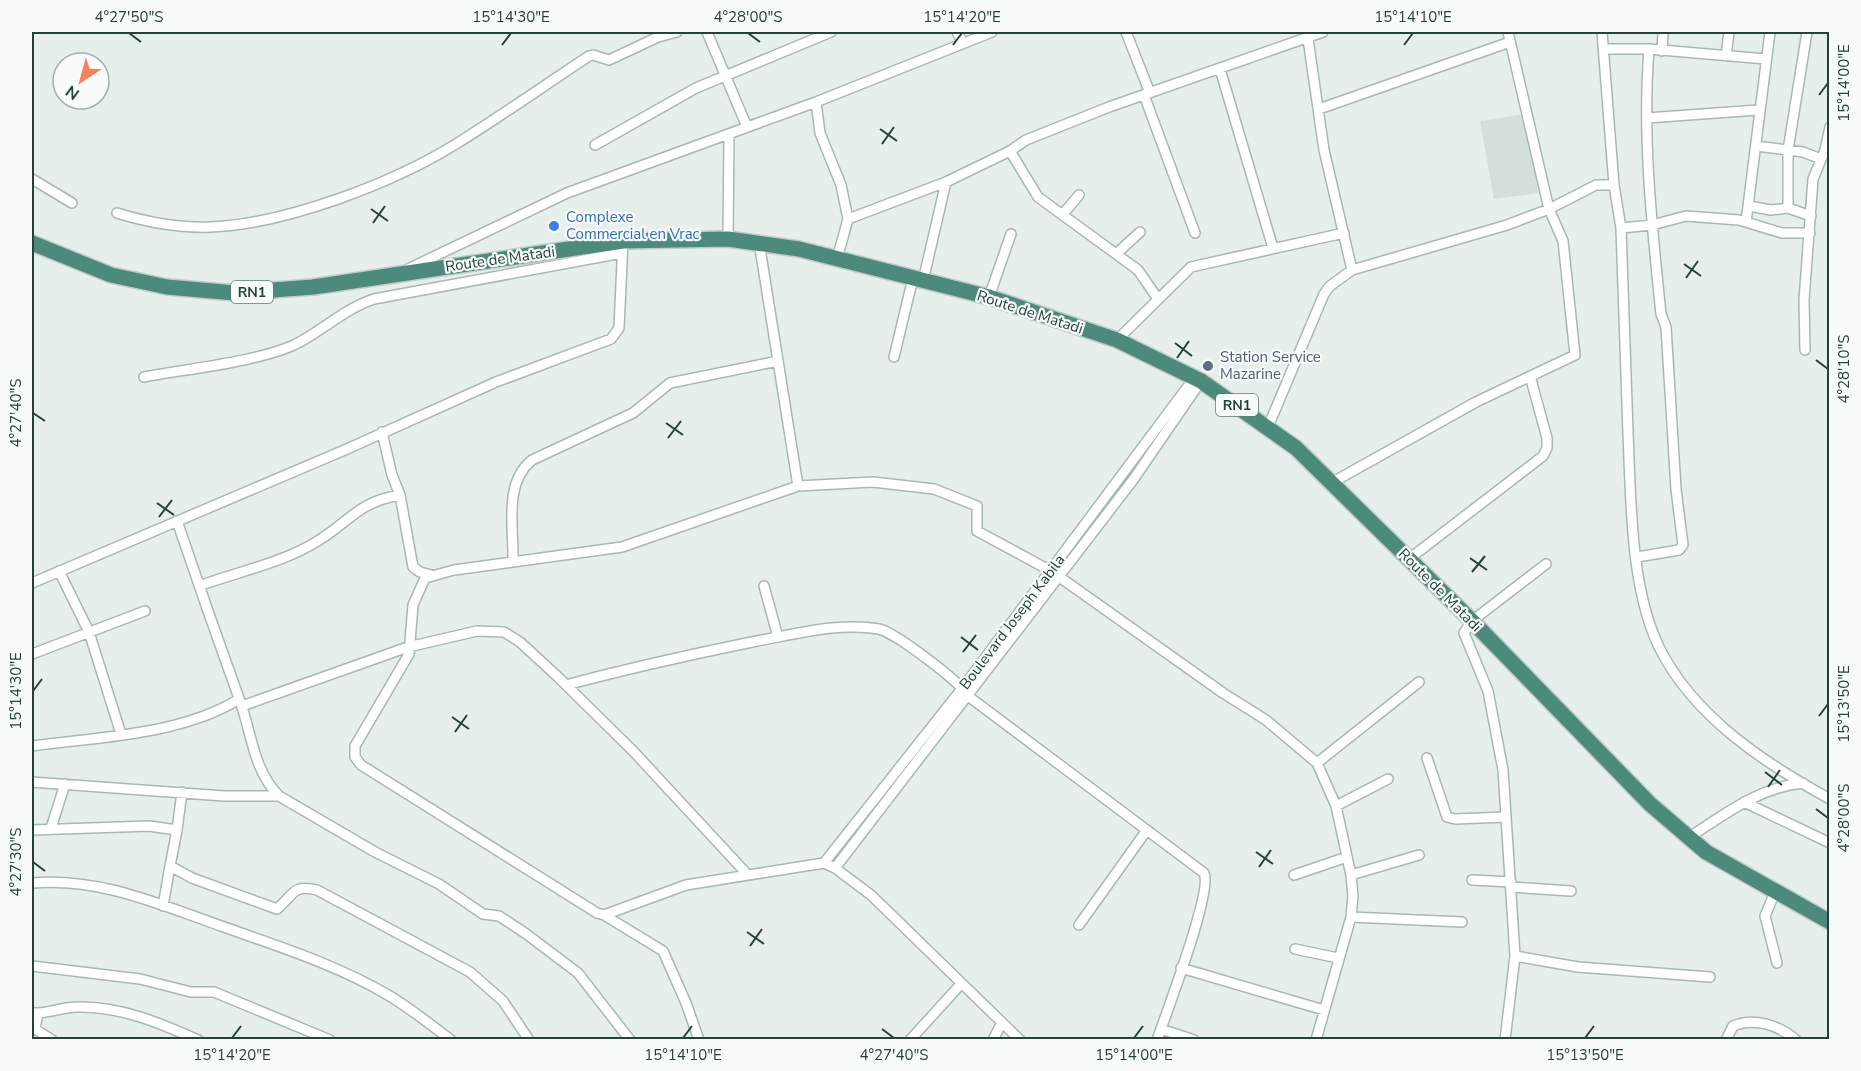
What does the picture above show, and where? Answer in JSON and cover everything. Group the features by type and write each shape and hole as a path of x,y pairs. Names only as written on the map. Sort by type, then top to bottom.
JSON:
{"highway":[{"name":"Route de Matadi","path":"32,243 111,275 195,291 273,291 622,247 728,239 759,242 837,259 989,297 1117,340 1198,379 1296,448 1472,621 1650,804 1688,838 1706,852 1830,922"}],"street":[{"path":"117,213 137,219 210,227 262,221 355,192 456,144 590,56 609,60 658,37 677,32"},
{"path":"707,32 747,127"},
{"path":"596,145 676,98 831,32"},
{"path":"957,32 963,43"},
{"path":"397,274 567,193 816,102 992,32"},
{"path":"1126,32 1195,232"},
{"path":"848,219 946,182 1010,151 1026,140 1307,35 1323,32"},
{"path":"1333,482 1394,446 1530,376 1572,359 1577,351 1563,241 1549,209 1508,32"},
{"path":"1602,32 1614,185 1621,228 1631,507 1638,579 1649,620 1659,647 1678,678 1722,726 1752,751 1830,799"},
{"path":"1662,51 1663,32"},
{"path":"1726,56 1729,32"},
{"path":"1746,222 1756,146 1758,110 1770,32"},
{"path":"1788,208 1788,150 1807,32"},
{"path":"1307,35 1324,150 1352,270"},
{"path":"1319,109 1510,42"},
{"path":"1604,49 1649,49 1766,59"},
{"path":"1637,557 1679,550 1683,545 1676,489 1666,327 1661,314 1646,153 1649,49"},
{"path":"1220,69 1273,248"},
{"path":"816,102 820,133 841,185 848,219 837,259"},
{"path":"1647,118 1758,110"},
{"path":"1805,350 1804,300 1813,179 1830,127"},
{"path":"728,239 729,134"},
{"path":"1756,146 1788,150 1821,159"},
{"path":"1010,151 1038,197 1138,270 1158,299"},
{"path":"32,179 72,202"},
{"path":"894,357 946,182"},
{"path":"1268,427 1324,294 1330,286 1352,270 1507,225 1549,209 1581,191 1596,186 1614,185"},
{"path":"1063,214 1079,195"},
{"path":"1749,206 1767,210 1788,208 1811,216"},
{"path":"1621,228 1652,225 1686,216 1746,222 1782,233 1810,233"},
{"path":"1116,254 1140,232"},
{"path":"1117,340 1191,267 1344,233"},
{"path":"989,297 1011,234"},
{"path":"759,242 798,486"},
{"path":"32,583 496,382 611,339 619,328 622,247 374,299 350,309 308,337 277,351 144,377"},
{"path":"513,562 511,513 519,473 527,464 633,413 670,383 777,361"},
{"path":"1409,559 1543,456 1548,448 1547,438 1530,376"},
{"name":"Boulevard Joseph Kabila","path":"835,868 968,696 1054,574 1198,379"},
{"path":"382,432 392,475 400,495 413,567 416,571 431,575"},
{"path":"699,1040 686,1003 663,951 597,913 361,765 356,757 355,746 409,654 413,605 425,578 431,575 513,562 622,547 798,486 873,482 934,489 977,506 977,531 1054,574 1223,693 1266,720 1317,763 1336,806 1351,875 1351,917 1316,1040"},
{"path":"199,586 292,554 317,542 359,508 381,498 400,495"},
{"path":"177,522 240,703 258,764 268,785 279,796 375,852 439,884 483,914 499,916 525,933 578,973 630,1040"},
{"path":"1504,1040 1515,956 1503,770 1485,683 1464,633 1472,621 1546,564"},
{"path":"59,571 89,632 121,734"},
{"name":"Boulevard Joseph Kabila","path":"824,863 1054,574"},
{"path":"764,586 778,637"},
{"path":"32,654 145,611"},
{"path":"566,685 671,658 814,630 866,627 882,630 964,686 968,696 1198,867 1207,879 1157,1040"},
{"path":"32,746 177,724 408,647 477,631 504,632 520,642 634,752 747,874"},
{"path":"1317,763 1419,682"},
{"path":"1427,758 1450,819 1506,817"},
{"path":"1336,806 1388,779"},
{"path":"32,782 279,796"},
{"path":"1688,838 1744,802 1787,785 1803,783"},
{"path":"51,828 66,784"},
{"path":"163,906 182,792"},
{"path":"1744,802 1830,843"},
{"path":"32,830 148,826 177,831"},
{"path":"1079,925 1147,830"},
{"path":"1351,875 1419,855"},
{"path":"1294,875 1347,857"},
{"path":"604,915 686,885 824,863 835,868 871,895 1020,1040"},
{"path":"170,866 192,878 278,909 295,890 303,887 317,890 470,972 503,1001 529,1040"},
{"path":"1472,880 1570,891"},
{"path":"32,883 69,882 97,885 163,906 360,979 390,996 451,1040"},
{"path":"1775,892 1765,916 1777,963"},
{"path":"1351,917 1462,922"},
{"path":"1295,949 1338,958"},
{"path":"1515,956 1578,967 1710,977"},
{"path":"32,966 140,979 191,992 214,992 330,1040"},
{"path":"1181,968 1324,1010"},
{"path":"910,1040 960,984"},
{"path":"52,1040 35,1029 35,1013 69,1007 137,1015 198,1040"},
{"path":"993,1040 1002,1022"},
{"path":"1726,1040 1733,1026 1749,1022 1775,1027 1796,1040"},
{"path":"1161,1029 1194,1040"}],"shaded area":[{"path":"1526,114 1538,193 1494,199 1480,121"}],"place":[{"name":"Complexe Commercial en Vrac","path":"554,226"},
{"name":"Station Service Mazarine","path":"1208,366"}]}
